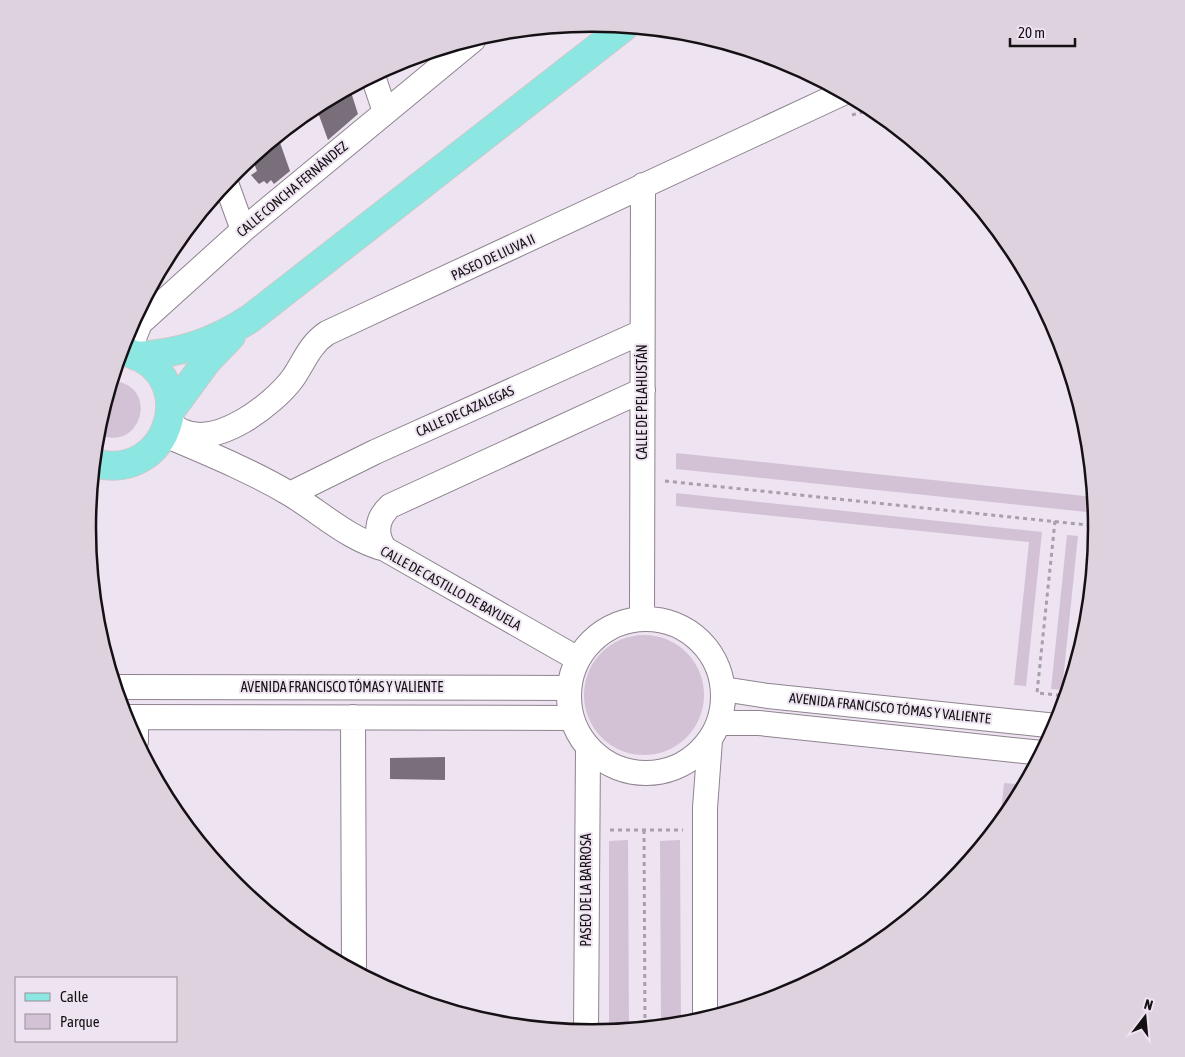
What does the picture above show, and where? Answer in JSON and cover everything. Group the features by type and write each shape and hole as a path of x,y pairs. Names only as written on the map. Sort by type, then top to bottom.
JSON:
{"main road":[{"path":"129,354 166,353 194,347 233,330 251,318 616,33"},
{"path":"101,463 113,466 134,462 152,451 207,361 251,318"},
{"path":"129,354 150,364 160,376 167,390 168,422"}],"street":[{"name":"CALLE CONCHA FERNÁNDEZ","path":"143,321 243,230 462,50"},
{"path":"375,83 385,112"},
{"name":"PASEO DE LIUVA II","path":"168,422 183,432 193,434 215,432 235,425 267,404 281,392 300,366 312,344 327,333 836,96"},
{"name":"CALLE DE PELAHUSTÁN","path":"642,619 643,185"},
{"path":"229,192 243,230"},
{"name":"CALLE DE CAZALEGAS","path":"290,494 375,452 642,332"},
{"name":"CALLE CONCHA FERNÁNDEZ","path":"129,354 135,336"},
{"path":"385,549 381,543 378,527 384,512 390,506 643,390"},
{"name":"CALLE DE CASTILLO DE BAYUELA","path":"168,422 246,470 290,494 353,537 385,549 578,659"},
{"path":"705,1012 705,808 715,731 722,712 723,689 715,661 697,638 665,621 642,619 622,622 604,631 589,644 578,659 569,688 572,718 578,733 588,747 610,764 637,773 665,771 691,759 715,731"},
{"name":"AVENIDA FRANCISCO TÓMAS Y VALIENTE","path":"123,687 569,688"},
{"name":"AVENIDA FRANCISCO TÓMAS Y VALIENTE","path":"723,689 768,696 1048,725"},
{"path":"134,717 572,718"},
{"path":"353,718 354,963"},
{"name":"AVENIDA FRANCISCO TÓMAS Y VALIENTE","path":"715,731 759,723 1035,752"},
{"name":"PASEO DE LA BARROSA","path":"586,1024 588,747"}],"path":[{"path":"676,482 1088,525"},
{"path":"1055,521 1037,693 1059,695"},
{"path":"602,830 685,830"},
{"path":"644,830 645,1021"}],"green space":[{"path":"119,383 127,385 137,394 141,405 139,417 134,428 125,435 112,438 105,436"},
{"path":"676,453 1087,496 1088,512 676,469"},
{"path":"676,493 1042,532 1026,686 1014,685 1029,542 676,506"},
{"path":"1067,535 1078,536 1062,687 1061,690 1051,689"},
{"path":"644,635 667,639 687,652 700,672 704,695 700,718 687,738 667,751 644,755 621,751 601,738 588,718 584,695 588,672 601,652 621,639"},
{"path":"1004,783 1016,784 1016,786 1001,809"},
{"path":"628,840 629,1023 609,1023 609,841"},
{"path":"680,840 681,1016 661,1019 660,841"}],"building":[{"path":"352,95 358,114 328,140 319,115"},
{"path":"280,144 290,171 274,184 271,180 267,184 264,181 259,184 251,175 257,171 255,166"},
{"path":"445,757 445,780 390,779 390,758"}]}
